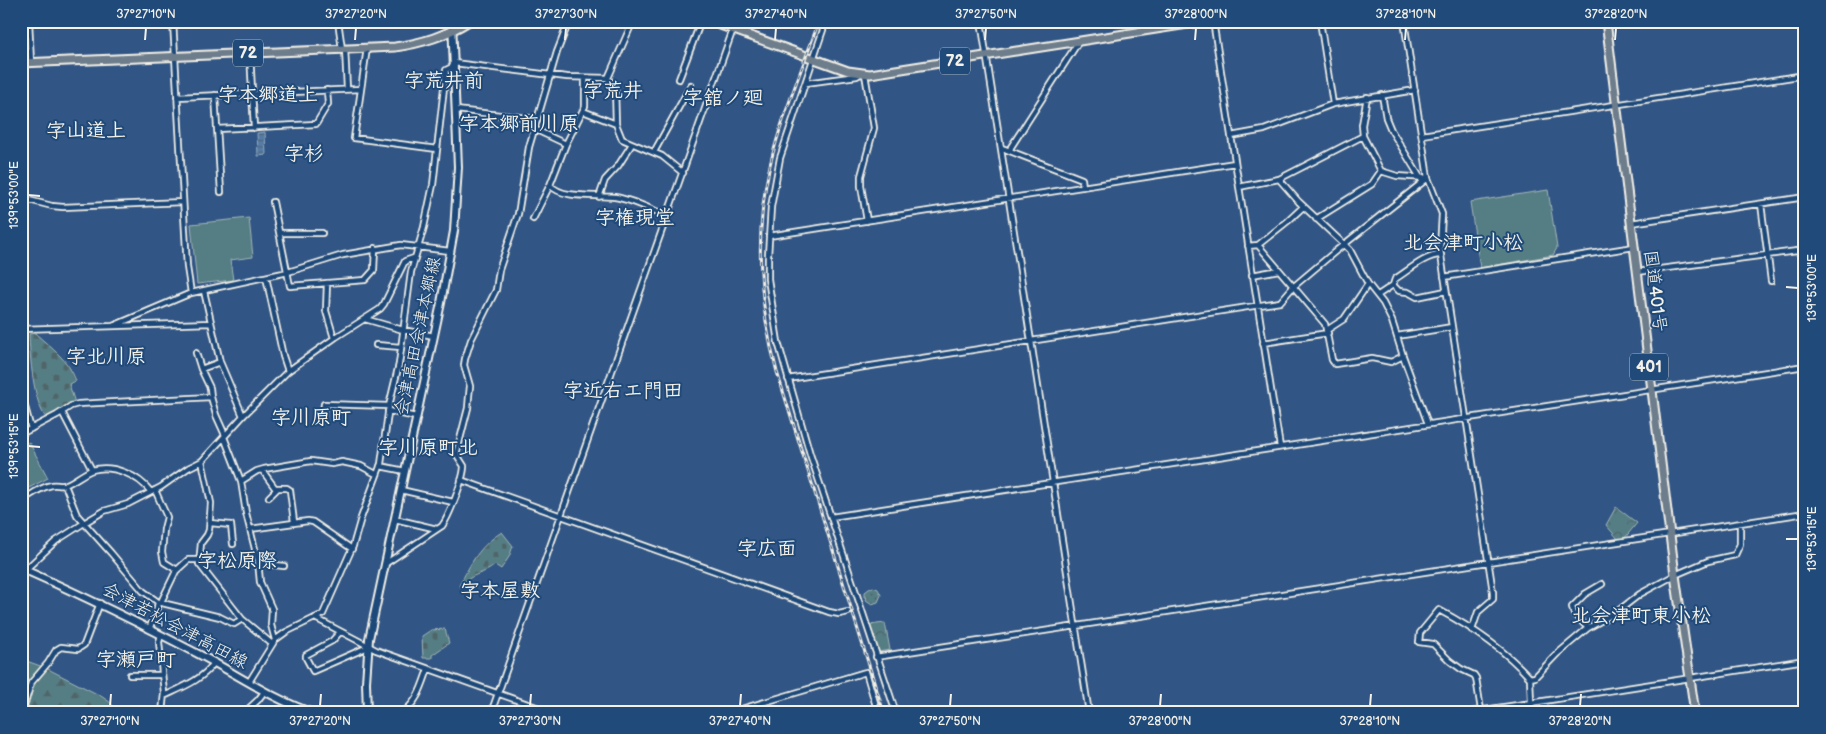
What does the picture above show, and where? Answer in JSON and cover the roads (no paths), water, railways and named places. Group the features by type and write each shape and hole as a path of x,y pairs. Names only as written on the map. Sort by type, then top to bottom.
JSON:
{"main road":[{"name":"会津高田会津本郷線","path":"367,713 368,647 450,252 457,193 452,21"},
{"name":"72","path":"21,63 367,48 418,44 452,32 469,21"},
{"name":"72","path":"709,21 863,74 1207,21"},
{"name":"国道401号","path":"1606,21 1694,713"},
{"name":"会津若松会津高田線","path":"23,570 100,603 214,662 282,702 313,713"}],"street":[{"path":"29,21 31,63"},
{"path":"173,21 187,267 191,293"},
{"path":"338,21 347,89"},
{"path":"385,564 438,529 447,520 464,466 457,455 457,451 468,408 470,386 464,369 465,359 471,340 498,285 499,270 518,214 524,170 534,129 569,21"},
{"path":"607,78 633,21"},
{"path":"680,79 700,21"},
{"path":"490,713 736,21"},
{"path":"826,21 780,158 771,207 768,279 772,314 788,379 876,657 896,713"},
{"path":"981,21 1089,713"},
{"path":"1213,21 1280,447"},
{"path":"1320,21 1333,104"},
{"path":"1404,21 1428,178 1442,214 1441,255 1493,599 1478,612 1472,630"},
{"path":"1010,151 1079,41"},
{"path":"367,48 354,138 437,149"},
{"path":"250,53 254,128"},
{"path":"249,682 274,642 286,632 322,614 352,549 380,466 388,409 401,347 408,287 417,246 429,206 446,70 454,65 585,78 607,78 615,87 616,124 622,139 662,156 682,173"},
{"path":"806,83 863,74 874,128 861,176 867,221"},
{"path":"1422,135 1805,75"},
{"path":"532,218 550,185 566,144 585,106 585,78"},
{"path":"654,152 691,85"},
{"path":"177,96 361,88"},
{"path":"217,129 316,124 328,104 327,90"},
{"path":"1231,136 1264,130 1333,104 1414,90"},
{"path":"215,95 221,192"},
{"path":"1382,95 1386,118 1391,130 1421,179"},
{"path":"1367,97 1362,125 1363,136 1381,171 1397,176 1428,178"},
{"path":"456,110 537,118"},
{"path":"583,111 616,124"},
{"path":"534,129 566,144"},
{"path":"1239,187 1279,179 1363,136"},
{"path":"599,197 605,180 618,166 632,144"},
{"path":"1002,148 1082,179 1083,187"},
{"path":"769,236 1235,163"},
{"path":"1316,219 1372,184 1381,171"},
{"path":"788,379 1280,302 1293,288 1344,244 1428,178"},
{"path":"1279,179 1303,207 1354,255 1368,284 1378,295 1392,321 1428,424"},
{"path":"550,185 554,189 581,196 614,197 667,216"},
{"path":"21,198 63,207 183,202"},
{"path":"1631,222 1804,199"},
{"path":"274,202 290,286 365,280 374,270 375,248"},
{"path":"1761,204 1771,281"},
{"path":"1248,246 1258,245 1303,207"},
{"path":"280,233 322,234"},
{"path":"113,326 191,293 288,272 343,255 401,245 450,252"},
{"path":"1258,245 1293,288 1326,324 1332,360 1335,364 1372,358 1391,362 1403,356"},
{"path":"1444,277 1634,246"},
{"path":"1637,272 1805,250"},
{"path":"1378,295 1393,284 1395,279 1427,258 1433,255 1441,255"},
{"path":"23,570 56,541 84,523 104,511 128,504 153,491 202,461 288,371 384,304 405,261 414,258"},
{"path":"1252,275 1279,270"},
{"path":"266,277 288,371"},
{"path":"327,283 326,311 334,338"},
{"path":"1263,343 1327,332 1344,319 1368,284"},
{"path":"1393,284 1399,291 1408,292 1417,297 1446,291"},
{"path":"204,290 220,362 243,416"},
{"path":"365,319 403,330 434,336"},
{"path":"21,329 212,323"},
{"path":"1397,336 1452,327"},
{"path":"376,345 401,347"},
{"path":"196,353 210,388 216,416 241,481 246,513 258,563 260,582 272,609 271,625 274,642"},
{"path":"201,369 220,362"},
{"path":"831,517 1805,366"},
{"path":"21,392 31,429"},
{"path":"21,434 71,406 85,403 211,397"},
{"path":"322,420 324,404 388,409 416,417"},
{"path":"62,412 92,470"},
{"path":"202,461 211,502 210,524 207,535 201,543 199,560 201,567 242,619 274,642"},
{"path":"241,481 262,470 311,461 332,464 342,462 361,466 376,474"},
{"path":"380,466 405,471"},
{"path":"21,502 45,487 55,484 65,485 92,470 109,469 130,474 153,491 167,517 164,529 163,557 164,562 177,570"},
{"path":"262,470 277,489"},
{"path":"460,480 829,612 839,614 848,612"},
{"path":"65,485 77,515 143,591 159,602 220,618 234,624 242,619"},
{"path":"268,497 277,489 287,488 290,490 294,522"},
{"path":"401,490 453,502"},
{"path":"876,657 1805,513"},
{"path":"395,519 438,529"},
{"path":"250,529 294,522 313,522 352,549"},
{"path":"1530,678 1535,677 1557,654 1588,628 1618,611 1640,594 1675,575 1708,561 1735,555 1740,544 1740,523"},
{"path":"210,524 231,525 233,544"},
{"path":"149,629 159,602 177,570 188,560 199,560"},
{"path":"258,563 284,566"},
{"path":"1588,628 1574,614 1572,607 1585,594 1602,584"},
{"path":"22,713 31,684 56,650 61,647 78,649 84,645 100,603"},
{"path":"1481,710 1474,675 1450,661 1432,644 1419,642 1420,633 1439,610 1491,643 1520,667 1530,678 1533,713"},
{"path":"315,618 368,647 553,713"},
{"path":"340,632 332,641 307,654 306,658 313,672 368,647"},
{"path":"161,635 159,656 164,696 162,713"},
{"path":"1464,713 1805,660"},
{"path":"164,696 199,678 207,672 214,662"},
{"path":"402,713 410,708 418,696 428,669"},
{"path":"728,713 866,672 878,713"},
{"path":"130,675 162,675"},
{"path":"244,713 264,692"}],"water":[{"path":"265,132 266,155 258,156 257,133"}],"waterway":[{"path":"721,713 863,669"}],"railway":[{"path":"819,21 786,111 770,165 765,191 760,243 763,295 766,321 777,372 884,713"}],"district":[{"name":"字荒井前","path":"444,81"},
{"name":"字荒井","path":"613,91"},
{"name":"字本郷道上","path":"268,95"},
{"name":"字舘ノ廻","path":"723,98"},
{"name":"字本郷前川原","path":"519,124"},
{"name":"字山道上","path":"86,131"},
{"name":"字杉","path":"304,154"},
{"name":"字権現堂","path":"635,218"},
{"name":"北会津町小松","path":"1463,243"},
{"name":"字北川原","path":"106,357"},
{"name":"字近右エ門田","path":"623,391"},
{"name":"字川原町","path":"311,418"},
{"name":"字川原町北","path":"428,448"},
{"name":"字広面","path":"767,549"},
{"name":"字松原際","path":"237,561"},
{"name":"字本屋敷","path":"500,591"},
{"name":"北会津町東小松","path":"1641,616"},
{"name":"字瀬戸町","path":"136,660"}]}
